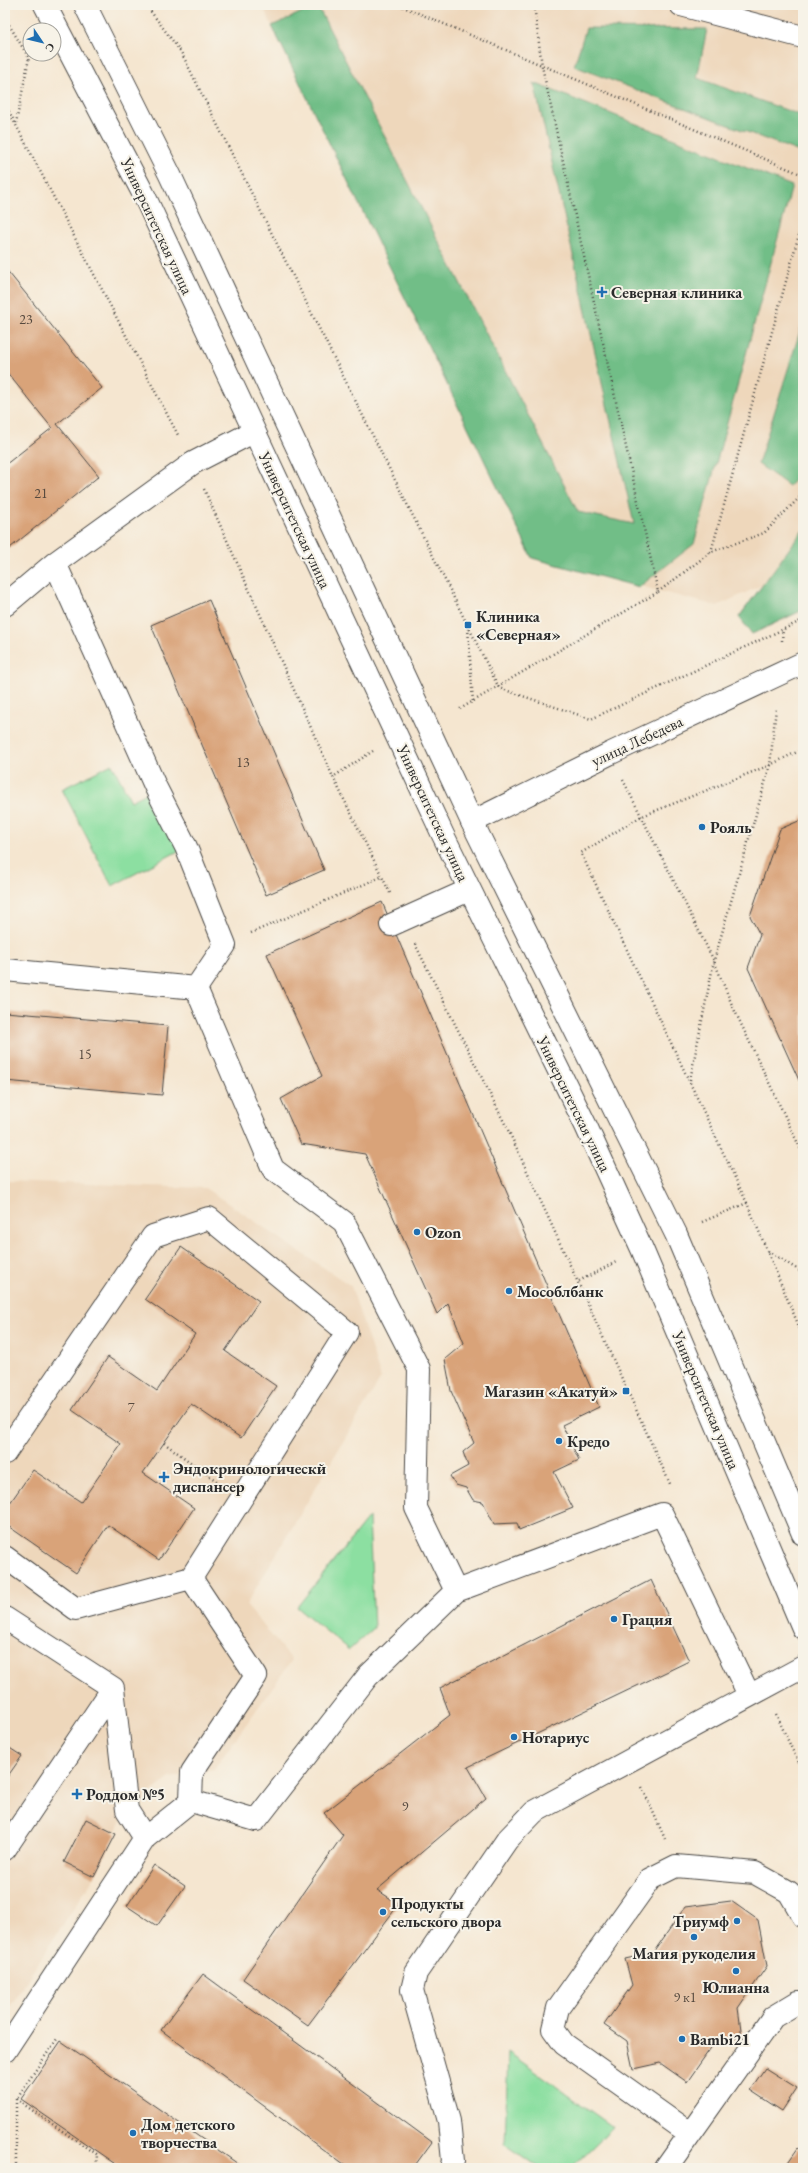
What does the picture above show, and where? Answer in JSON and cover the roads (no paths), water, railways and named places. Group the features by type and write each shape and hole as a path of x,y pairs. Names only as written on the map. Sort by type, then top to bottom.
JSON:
{"main road":[{"name":"Университетская улица","path":"45,5 143,193 253,432 469,890 586,1126 642,1249 803,1628"},
{"name":"Университетская улица","path":"84,5 170,175 284,416 472,822 676,1234 803,1534"},
{"path":"681,5 803,37"},
{"path":"5,605 55,563 193,463 284,416"},
{"path":"55,563 156,788 186,847 225,945 196,988"},
{"name":"улица Лебедева","path":"443,835 803,663"},
{"path":"397,922 469,890"},
{"path":"5,970 196,988"},
{"path":"196,988 272,1169 344,1222 419,1369 416,1508 456,1591"},
{"path":"5,1453 153,1236 209,1218 347,1332 191,1578 76,1609 5,1557"},
{"path":"191,1801 256,1820 368,1676 456,1591 662,1514 749,1695"},
{"path":"5,2051 145,1838 191,1801 192,1772 256,1676 191,1578"},
{"path":"5,1618 113,1688"},
{"path":"451,2168 453,2161 449,2121 412,1990 416,1973 507,1840 534,1812 803,1667"},
{"path":"113,1688 127,1810 145,1838"},
{"path":"5,1849 113,1688"},
{"path":"689,2133 564,2044 552,2029 558,2008 650,1879 676,1866 756,1873 790,1892 803,1916"},
{"path":"666,2168 689,2133 773,2016 798,2002 803,2002"}],"place":[{"name":"Северная клиника","path":"602,292"},
{"name":"Клиника «Северная»","path":"468,625"},
{"name":"Рояль","path":"702,827"},
{"name":"Ozon","path":"417,1232"},
{"name":"Мособлбанк","path":"509,1291"},
{"name":"Магазин «Акатуй»","path":"626,1391"},
{"name":"Кредо","path":"559,1441"},
{"name":"Эндокринологическй диспансер","path":"164,1477"},
{"name":"Грация","path":"614,1619"},
{"name":"Нотариус","path":"514,1737"},
{"name":"Роддом №5","path":"77,1794"},
{"name":"Продукты сельского двора","path":"383,1912"},
{"name":"Триумф","path":"737,1921"},
{"name":"Магия рукоделия","path":"694,1937"},
{"name":"Юлианна","path":"736,1971"},
{"name":"Bambi21","path":"682,2039"},
{"name":"Дом детского творчества","path":"133,2133"}]}
